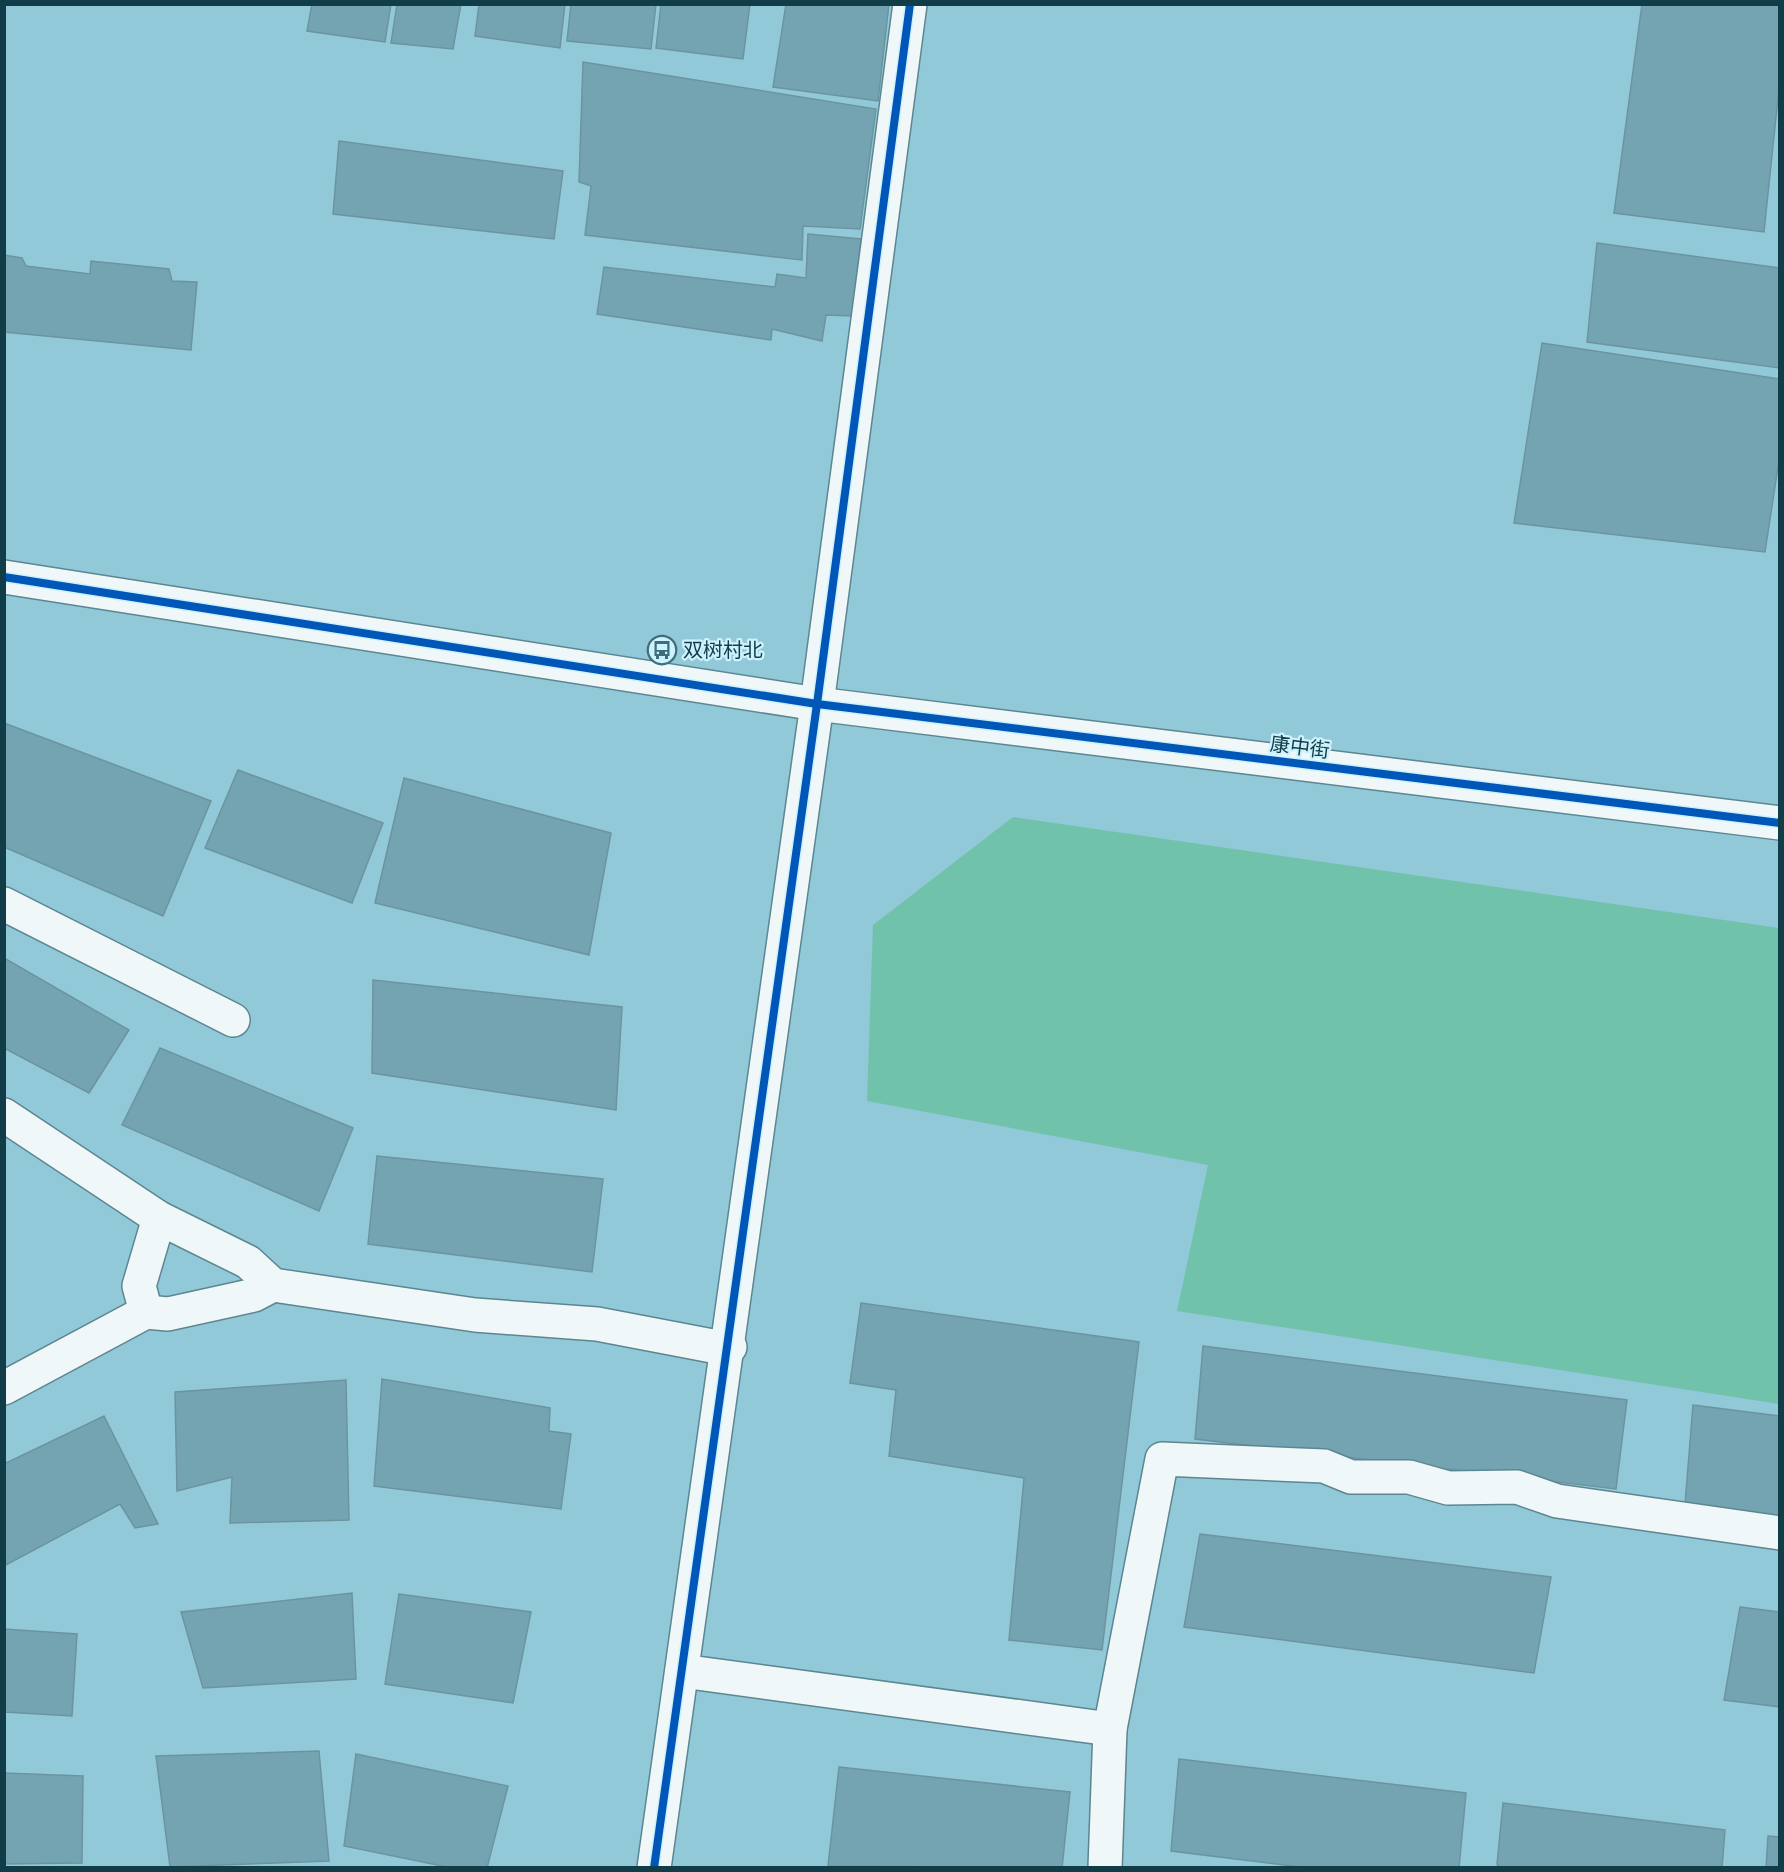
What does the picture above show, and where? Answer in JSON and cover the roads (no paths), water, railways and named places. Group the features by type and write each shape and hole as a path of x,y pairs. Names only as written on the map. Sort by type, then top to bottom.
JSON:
{"street":[{"path":"654,1868 729,1348 910,4"},
{"name":"康中街","path":"4,576 817,704 1779,823"},
{"path":"4,904 233,1020"},
{"path":"4,1115 159,1218 248,1262 273,1285 475,1315 597,1324 729,1348"},
{"path":"146,1312 139,1286 159,1218"},
{"path":"4,1388 146,1312 168,1314 254,1296 273,1285"},
{"path":"1105,1868 1110,1728 1162,1459 1324,1466 1351,1477 1408,1477 1448,1488 1518,1487 1557,1501 1779,1533"},
{"path":"682,1671 1110,1728"}],"place":[{"name":"双树村北","path":"662,650"}]}
